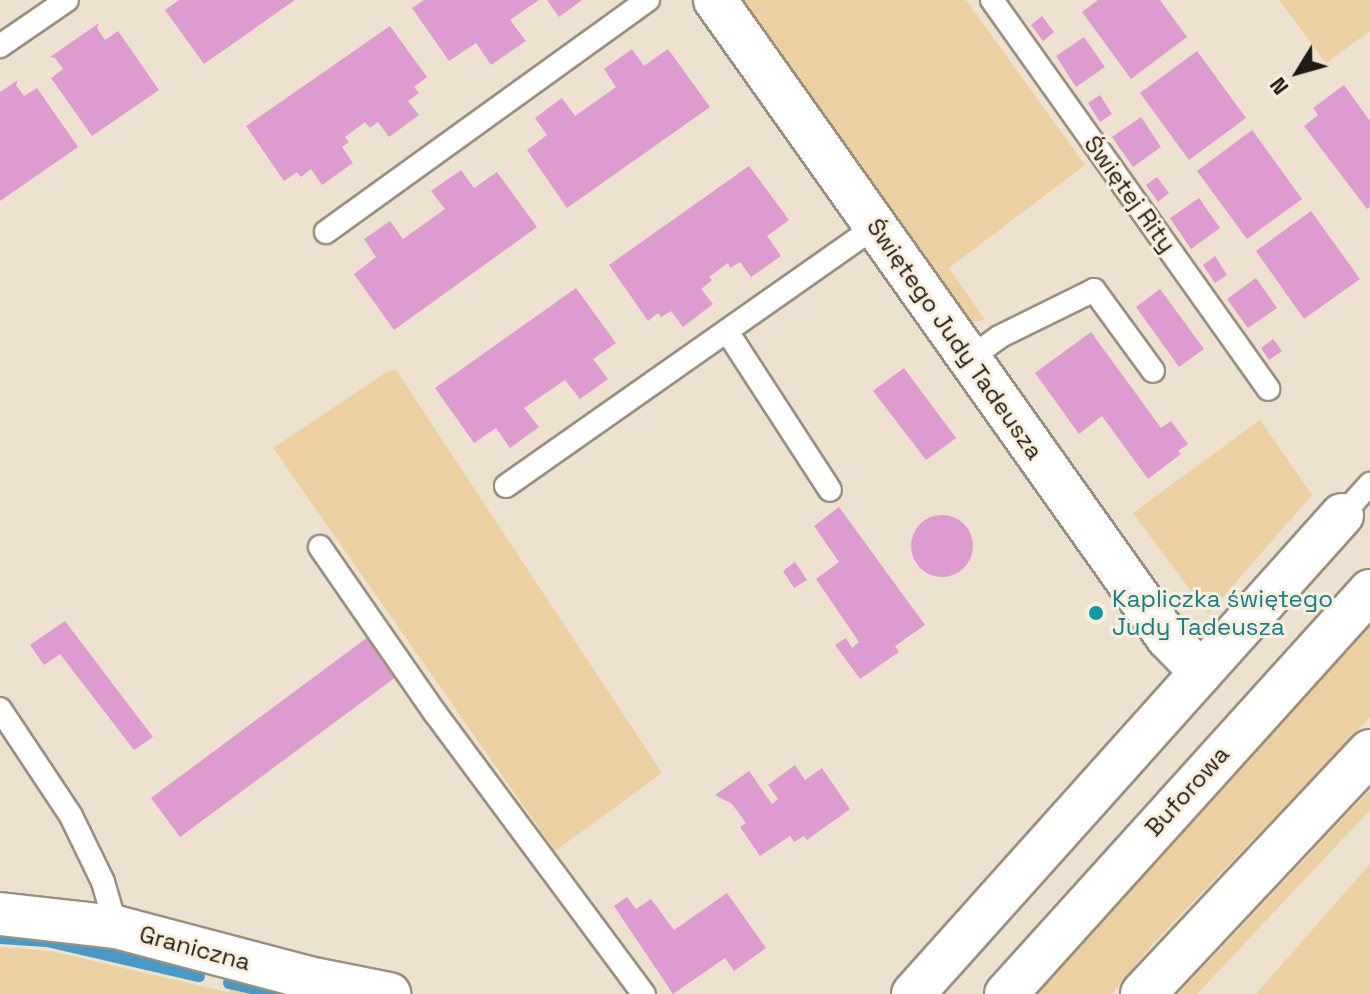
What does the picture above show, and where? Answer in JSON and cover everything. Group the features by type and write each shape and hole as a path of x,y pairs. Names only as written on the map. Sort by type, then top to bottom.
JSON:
{"main road":[{"path":"1143,994 1370,752"}],"street":[{"name":"Świętego Judy Tadeusza","path":"715,0 1167,637 1201,672"},
{"path":"913,994 1342,515"},
{"name":"Buforowa","path":"1006,994 1370,591"},
{"name":"Graniczna","path":"0,914 116,927 309,978 389,994"}],"lane":[{"path":"0,46 67,0"},
{"path":"326,232 648,0"},
{"name":"Świętej Rity","path":"992,0 1268,389"},
{"path":"506,486 875,227"},
{"path":"969,359 999,337 1094,290 1153,371"},
{"path":"728,333 830,490"},
{"path":"1342,515 1370,484"},
{"path":"320,547 435,713 644,994"},
{"path":"0,709 71,816 103,882 116,927"}],"shaded area":[{"path":"738,0 966,0 1085,165 949,268 985,320 966,322"},
{"path":"1279,0 1370,0 1370,31 1326,63"},
{"path":"396,370 662,773 555,851 273,448 388,371"},
{"path":"1260,420 1312,495 1208,614 1133,513"},
{"path":"1370,622 1370,717 1153,944 1112,994 1037,994 1184,825 1188,827 1189,819 1319,676 1322,679 1325,676 1324,671"},
{"path":"1370,790 1370,810 1197,994 1178,994"},
{"path":"1370,864 1370,994 1256,994"},
{"path":"0,947 50,951 231,993 227,983 270,994 0,994"}],"building":[{"path":"179,0 295,0 204,64 165,10"},
{"path":"424,0 539,0 510,20 526,41 491,65 476,43 449,61 412,8"},
{"path":"547,0 582,0 559,17"},
{"path":"1098,0 1160,0 1187,37 1131,79 1082,12"},
{"path":"1042,16 1054,32 1043,41 1031,25"},
{"path":"99,23 97,28 105,40 118,31 159,90 92,136 51,78 63,69 55,58 50,57"},
{"path":"390,26 427,77 414,87 419,93 408,101 419,115 389,137 378,122 370,128 365,122 345,137 349,142 342,147 353,163 322,185 311,169 301,177 297,172 284,181 246,126"},
{"path":"1084,37 1105,67 1076,87 1056,56"},
{"path":"632,49 644,66 668,49 710,107 567,208 527,150 547,135 535,118 562,98 575,116 616,87 604,69"},
{"path":"1197,51 1246,118 1189,160 1140,93"},
{"path":"18,80 16,85 24,96 37,88 78,147 0,201 0,92"},
{"path":"1344,85 1370,121 1370,207 1367,209 1304,126 1318,115 1313,108"},
{"path":"1100,95 1112,114 1100,122 1088,103"},
{"path":"1141,117 1161,147 1133,167 1112,137"},
{"path":"1252,130 1302,199 1247,239 1197,171"},
{"path":"749,166 789,220 767,236 781,256 751,277 740,262 730,268 728,263 709,277 712,280 701,289 713,304 683,327 671,311 661,317 658,313 648,321 609,265"},
{"path":"461,170 474,188 497,172 537,227 394,330 354,274 376,257 364,239 390,221 403,239 445,209 431,191"},
{"path":"1157,177 1169,193 1158,202 1146,185"},
{"path":"1199,198 1220,228 1191,249 1170,218"},
{"path":"1311,211 1360,279 1304,319 1256,251"},
{"path":"1215,256 1227,275 1215,283 1203,265"},
{"path":"1256,278 1277,308 1248,328 1227,299"},
{"path":"576,288 616,343 593,359 608,379 580,399 565,380 524,408 539,427 510,448 496,428 474,443 435,388"},
{"path":"1160,289 1204,349 1179,367 1136,307"},
{"path":"1091,332 1161,428 1171,421 1188,444 1178,451 1181,454 1148,479 1102,416 1079,434 1035,373"},
{"path":"1273,339 1282,351 1269,360 1261,348"},
{"path":"904,368 956,438 926,460 873,391"},
{"path":"839,507 925,625 895,646 899,652 860,679 835,645 846,638 852,648 859,642 816,579 839,562 814,526"},
{"path":"942,515 964,524 973,546 964,568 942,577 920,568 911,546 920,524"},
{"path":"795,562 807,580 794,588 783,571"},
{"path":"65,621 153,737 134,750 60,654 44,665 30,645"},
{"path":"372,634 400,674 180,837 151,798"},
{"path":"795,765 805,780 822,768 850,809 807,840 804,836 794,842 790,836 760,856 740,827 746,823 732,804 715,795 749,771 772,804 778,799 768,785"},
{"path":"727,893 766,948 734,971 725,958 673,994 614,906 627,897 636,909 651,899 674,930"}],"waterway":[{"path":"0,938 47,941 199,976"},
{"path":"229,983 279,994"}],"place":[{"name":"Kapliczka świętego Judy Tadeusza","path":"1096,613"}]}
